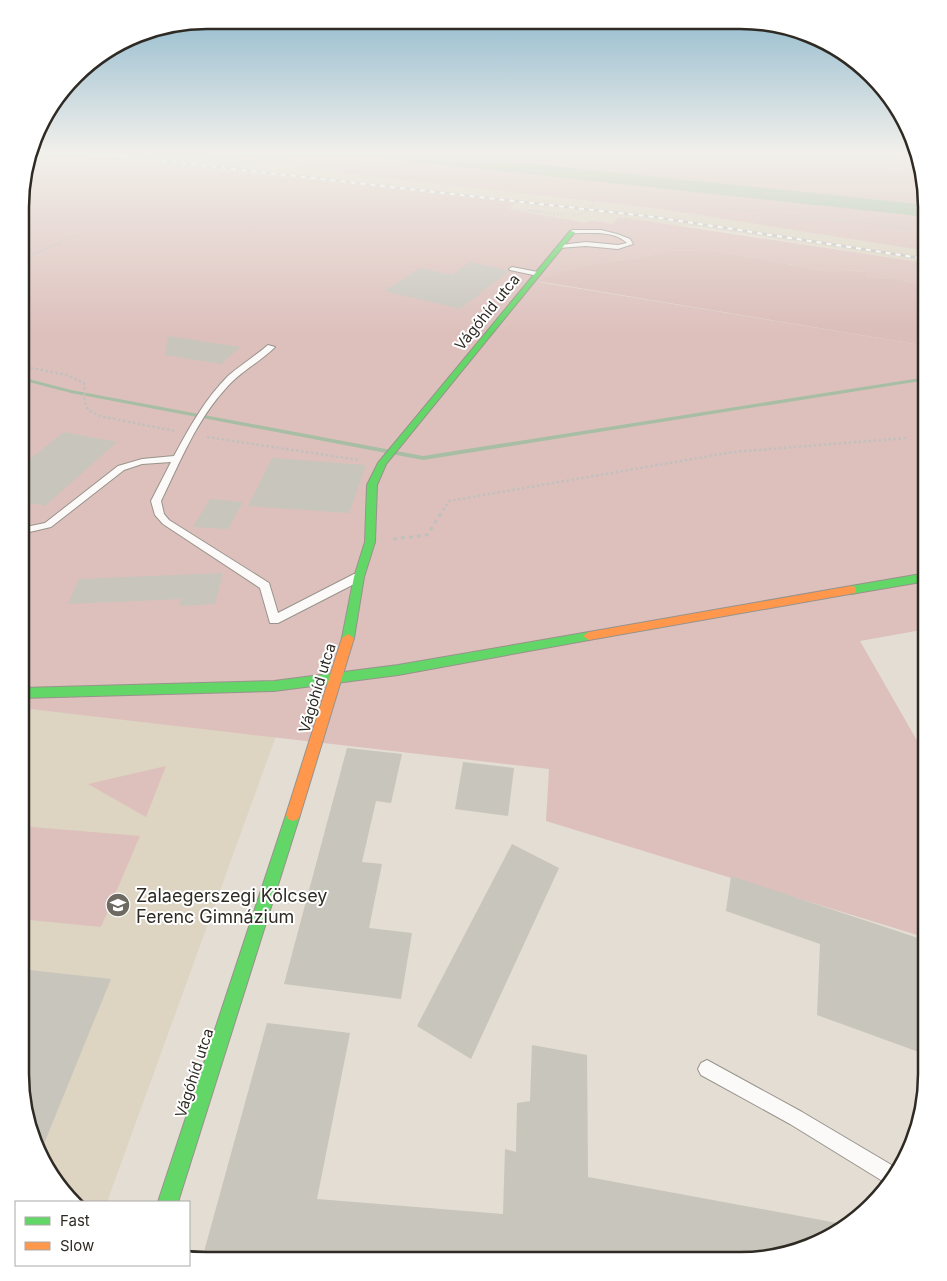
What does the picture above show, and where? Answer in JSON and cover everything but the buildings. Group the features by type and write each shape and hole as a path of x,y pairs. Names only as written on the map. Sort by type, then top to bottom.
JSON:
{"street":[{"name":"Vágóhíd utca","path":"168,1201 337,678 348,638 359,576 370,542 372,485 384,461 572,232"},
{"path":"29,693 274,686 337,678 398,670 918,579"}],"lane":[{"path":"560,247 586,244 618,247 630,244 628,240 621,237 592,231 572,232"},
{"path":"512,269 538,274"},
{"path":"271,347 231,378 190,434 156,502 160,515 166,522 190,539 266,586 274,620 359,576"},
{"path":"29,530 48,525 121,468 141,460 177,459"},
{"path":"707,1069 796,1118 888,1173"}],"path":[{"path":"550,214 582,219"},
{"path":"572,215 582,214"},
{"path":"777,214 918,229"},
{"path":"29,256 80,234"},
{"path":"29,367 67,374 84,383 88,410 100,416 190,434 384,461"},
{"path":"370,542 427,535 449,501 733,452 907,438"}],"shaded area":[{"path":"29,214 536,214 586,223 591,220 612,224 619,217 918,262 918,284 896,278 868,277 866,272 844,270 832,272 710,250 665,251 640,258 584,265 539,282 918,345 918,631 860,641 918,742 918,935 546,821 549,769 29,709"},
{"path":"535,214 690,214 918,250 918,262 699,227 612,224 591,220 586,223"},
{"path":"690,214 918,214 918,250"},
{"path":"710,250 832,272 844,270 866,272 868,277 896,278 918,284 918,344 537,281 584,265 640,258 665,251"},
{"name":"Zalaegerszegi Kölcsey Ferenc Gimnázium","path":"29,709 276,736 107,1201 82,1201 66,1183 47,1153 38,1132 30,1098"},
{"path":"166,766 146,817 88,784"},
{"path":"29,827 140,836 101,927 29,920"}],"waterway":[{"path":"29,380 71,391 423,458 918,379"}],"railway":[{"path":"626,214 918,258"}],"traffic: fast":[{"path":"348,638 359,577 370,542 372,485 382,463 572,232"},
{"path":"851,590 918,579"},
{"path":"29,693 274,686 398,670 589,636"},
{"path":"168,1201 293,815"}],"traffic: slow":[{"path":"589,636 851,590"},
{"path":"293,815 348,638"}],"place":[{"name":"Zalaegerszegi Kölcsey Ferenc Gimnázium","path":"118,905"}]}
